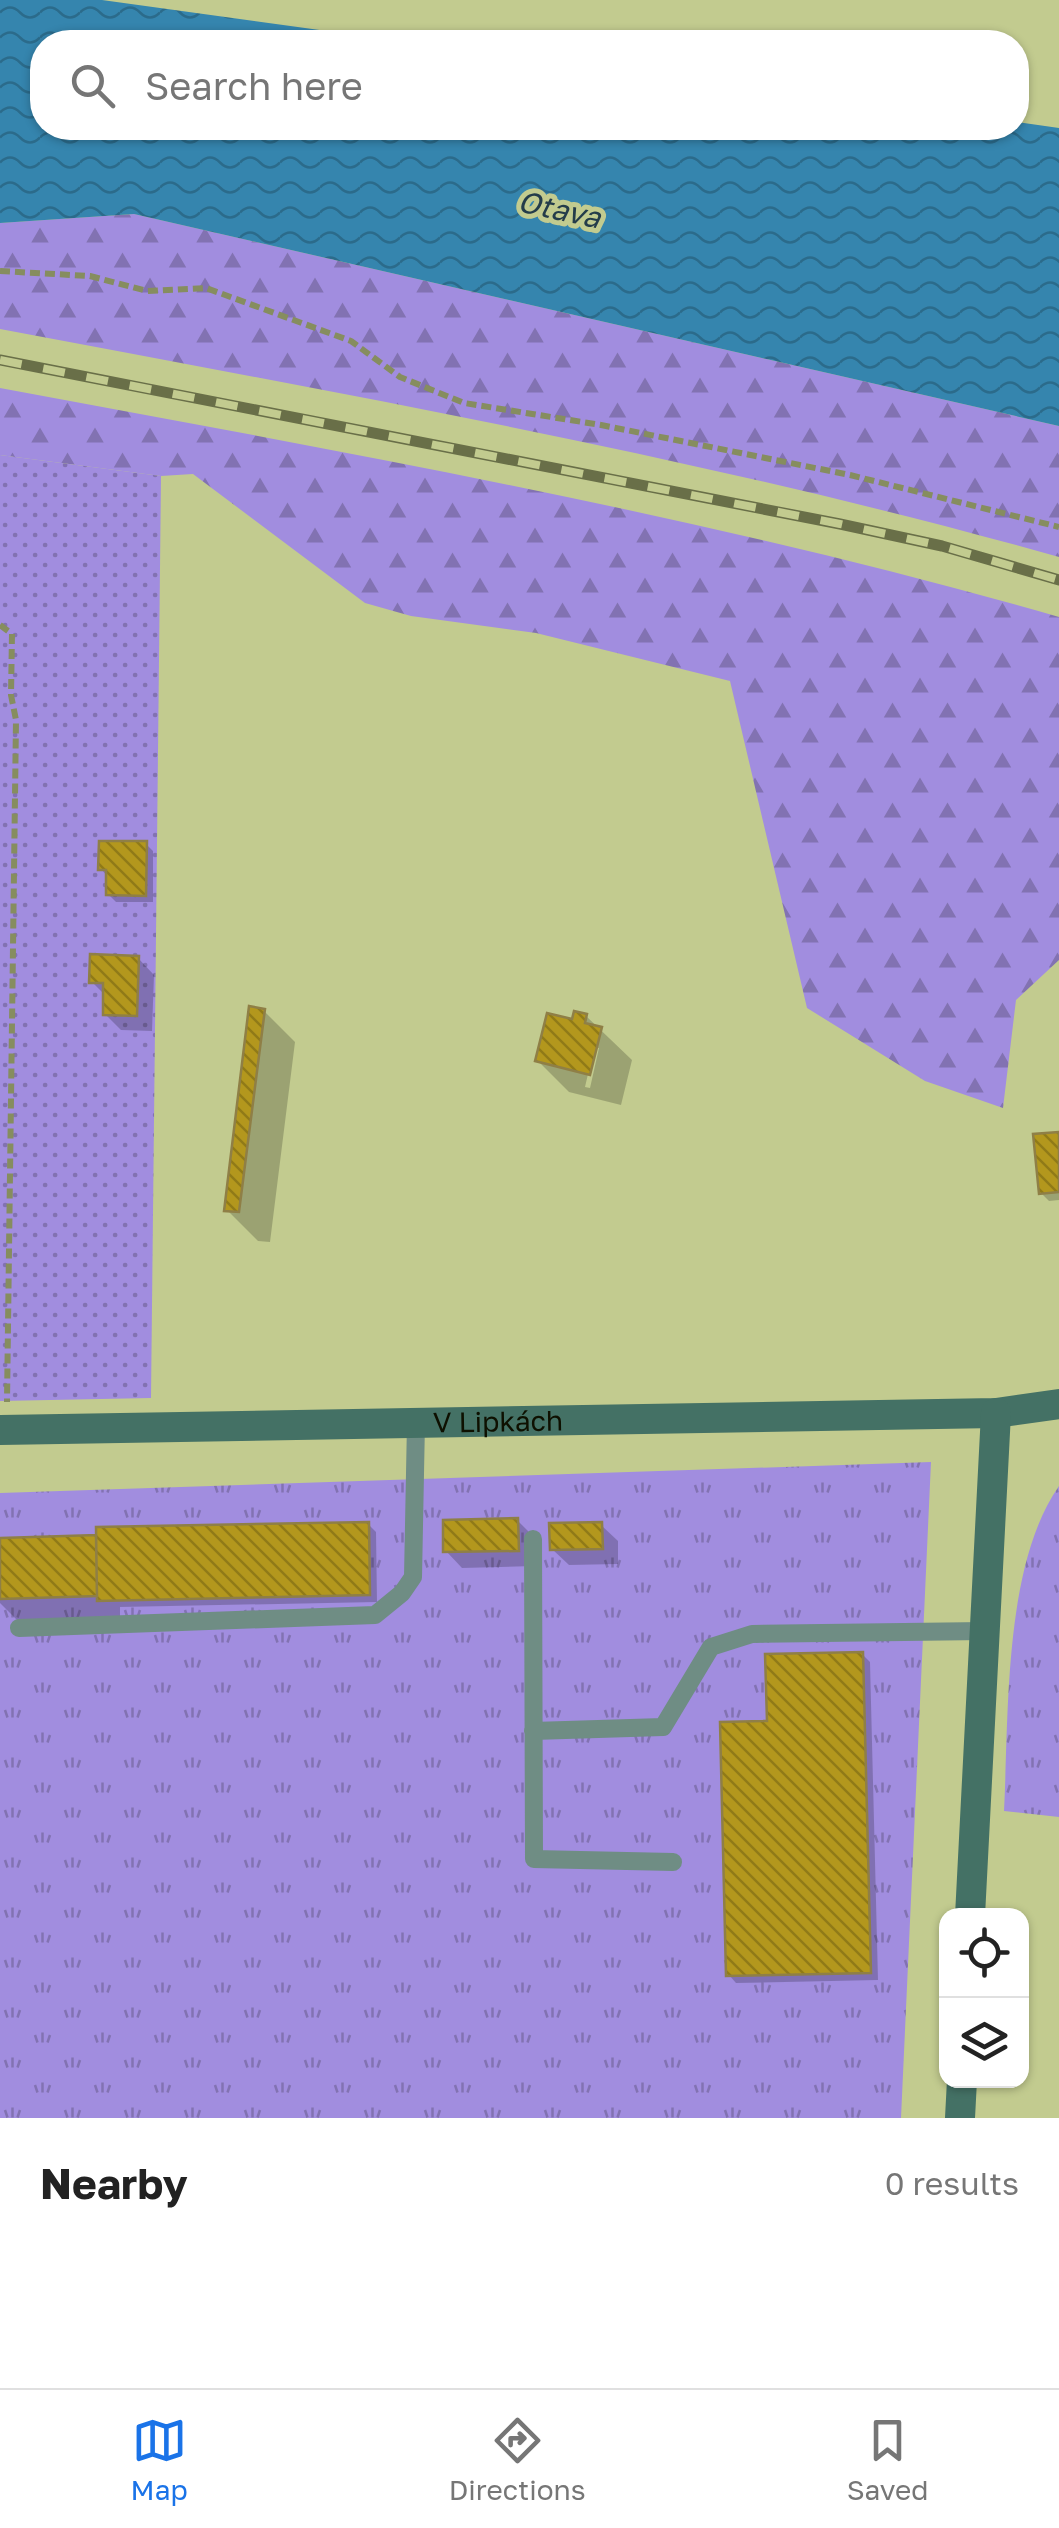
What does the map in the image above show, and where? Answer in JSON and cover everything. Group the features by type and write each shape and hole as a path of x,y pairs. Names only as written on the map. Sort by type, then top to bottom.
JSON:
{"street":[{"name":"V Lipkách","path":"3,1430 996,1413 1059,1404"},
{"path":"970,1908 996,1413"},
{"path":"960,2118 962,2088"}],"lane":[{"path":"20,1628 376,1615 413,1578 416,1422"},
{"path":"532,1539 534,1858 673,1862"},
{"path":"533,1730 663,1728 711,1647 752,1634 985,1632"}],"path":[{"path":"0,270 90,276 147,291 206,288 351,341 400,377 464,403 602,425 807,466 983,505 1059,527"},
{"path":"0,625 12,634 11,695 16,720 3,1430"}],"green space":[{"path":"134,214 1059,426 1059,557 665,459 0,329 0,223"},
{"path":"0,388 400,463 665,518 797,548 1059,617 1059,960 1016,1000 1003,1108 925,1081 807,1008 730,681 536,633 411,616 365,603 193,474 161,476 0,455"},
{"path":"0,455 161,476 151,1398 0,1401"},
{"path":"931,1462 901,2118 0,2118 0,1493"},
{"path":"1059,1486 1059,1817 1004,1811 1009,1687 1018,1599 1027,1557"}],"water":[{"name":"Otava","path":"0,0 102,0 320,30 30,30 30,140 1029,140 1029,124 1059,128 1059,426 134,214 0,223"}],"building":[{"path":"99,841 147,841 146,896 106,895 106,870 98,870"},
{"path":"90,954 139,956 137,1016 103,1015 103,983 89,983"},
{"path":"249,1006 265,1009 239,1212 224,1211"},
{"path":"574,1011 587,1014 585,1023 602,1027 590,1075 535,1061 547,1013 572,1019"},
{"path":"1059,1132 1059,1192 1039,1194 1033,1134"},
{"path":"518,1518 519,1551 443,1552 443,1520"},
{"path":"369,1522 370,1595 97,1601 96,1527"},
{"path":"602,1522 603,1549 550,1550 549,1523"},
{"path":"96,1535 97,1596 0,1599 0,1538"},
{"path":"863,1652 871,1973 726,1976 720,1722 767,1721 765,1654"}],"railway":[{"path":"0,360 840,524 942,546 1059,580"}]}
